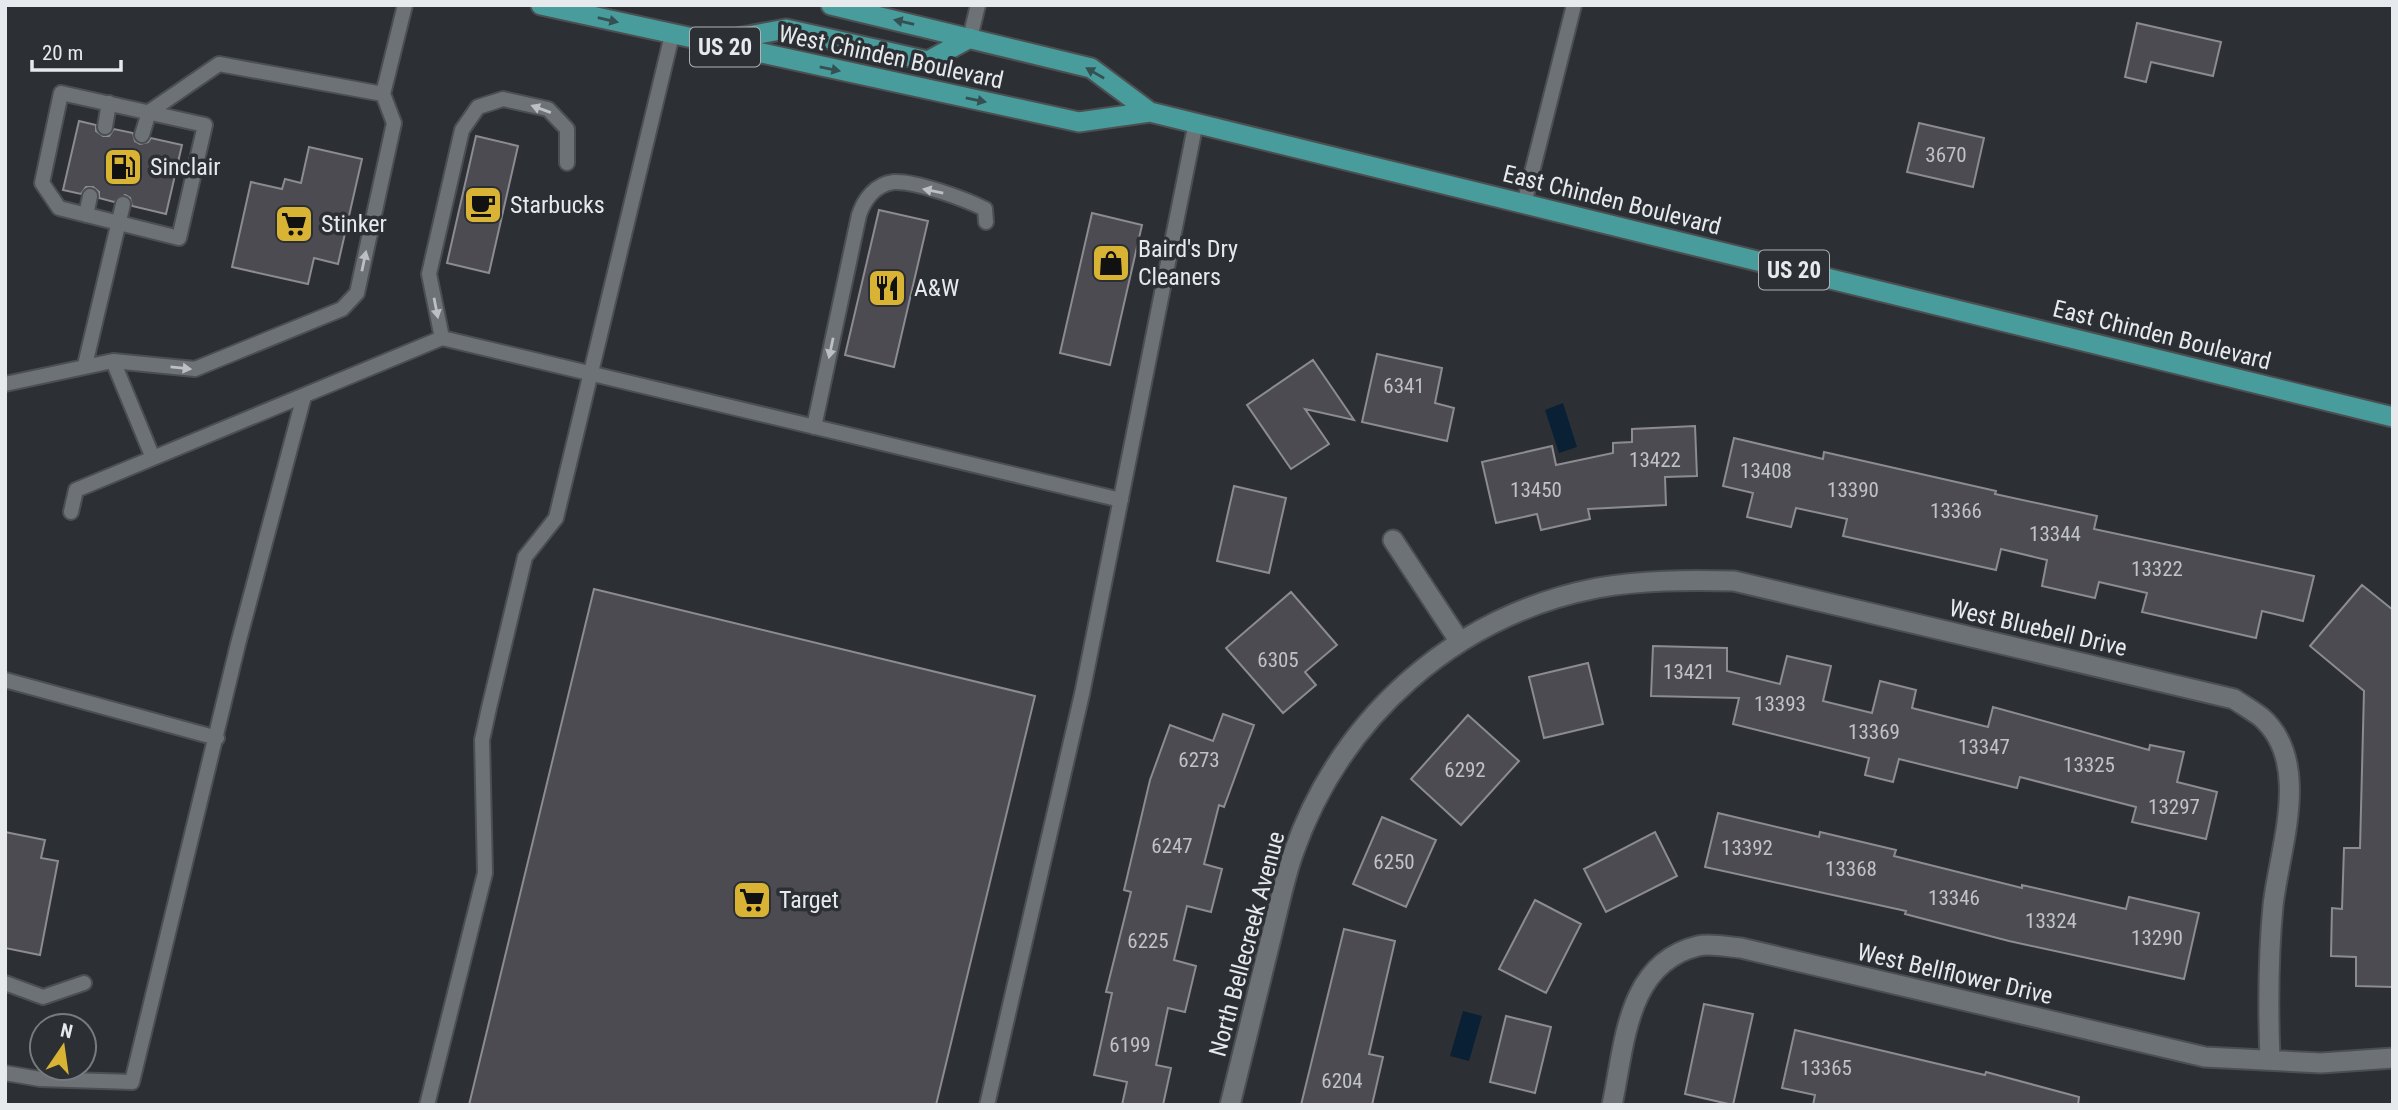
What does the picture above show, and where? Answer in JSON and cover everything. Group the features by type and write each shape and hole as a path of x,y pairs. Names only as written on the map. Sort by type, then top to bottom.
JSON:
{"main road":[{"name":"West Chinden Boulevard","path":"541,5 710,44 1079,122 1150,112"},
{"name":"East Chinden Boulevard","path":"831,5 1091,68 1150,112 2393,417"},
{"path":"710,44 786,29 928,61 970,38"}],"street":[{"path":"1392,540 1460,642"},
{"name":"West Bluebell Drive","path":"1460,642 1527,610 1597,588 1667,580 1734,581 2234,699 2263,719 2282,749 2291,784 2288,819 2273,904 2267,995 2270,1060"},
{"name":"North Bellecreek Avenue","path":"1230,1105 1293,854 1325,782 1345,748 1379,708 1427,662 1460,642"},
{"name":"West Bellflower Drive","path":"1612,1105 1634,1001 1656,965 1699,946 1741,948 2205,1057 2321,1063 2393,1058"}],"lane":[{"path":"5,384 113,360 195,369 341,309 357,293 394,123 383,94 405,5"},
{"path":"970,38 978,5"},
{"path":"1524,204 1574,5"},
{"path":"426,1105 485,873 482,740 500,659 525,557 556,518 672,35"},
{"path":"142,135 149,112 219,64 383,94"},
{"path":"61,93 109,103 205,125 179,238 59,208 42,183 61,93"},
{"path":"442,338 429,274 462,130 478,107 503,99 548,109 567,129 567,163"},
{"path":"104,127 109,103"},
{"path":"987,1105 1082,694 1196,122"},
{"path":"814,426 859,215 872,192 894,182 962,197 985,209 986,222"},
{"path":"86,215 90,196"},
{"path":"85,365 123,204"},
{"path":"71,512 76,490 442,338 1121,500"},
{"path":"113,360 153,458"},
{"path":"5,1073 40,1079 132,1083 304,396"},
{"path":"5,680 217,738"},
{"path":"5,983 43,997 84,983"}],"water":[{"path":"1563,403 1577,447 1559,453 1545,410"},
{"path":"1463,1011 1482,1016 1469,1061 1450,1056"}],"building":[{"path":"2137,23 2221,42 2213,76 2151,62 2146,82 2125,77"},
{"name":"Sinclair","path":"79,121 96,125 96,131 103,136 109,136 114,129 133,133 135,141 140,144 151,138 182,145 166,214 132,206 130,198 125,195 114,202 99,198 99,192 93,187 86,187 81,194 63,190"},
{"path":"1919,123 1984,138 1973,187 1907,172"},
{"name":"Starbucks","path":"476,136 518,146 489,273 447,263"},
{"name":"Stinker","path":"309,147 362,159 338,264 314,258 308,284 232,267 251,182 282,189 285,179 301,183"},
{"name":"A&W","path":"879,210 928,221 894,367 845,355"},
{"path":"1092,213 1142,225 1110,365 1060,353"},
{"path":"1377,354 1442,368 1435,403 1454,408 1447,441 1362,422"},
{"path":"1313,360 1354,420 1305,409 1329,444 1291,469 1247,405"},
{"path":"1695,426 1697,476 1665,477 1666,505 1588,509 1590,519 1541,530 1537,514 1496,523 1482,462 1552,446 1556,465 1613,453 1613,443 1632,442 1632,429"},
{"path":"1734,438 1823,459 1824,452 1996,491 1995,494 2097,516 2094,529 2314,576 2303,621 2262,611 2256,638 2142,612 2147,593 2099,582 2095,598 2042,586 2047,560 2001,549 1996,570 1843,536 1847,519 1796,508 1791,527 1747,517 1753,493 1723,486"},
{"path":"1234,486 1286,498 1269,573 1217,561"},
{"path":"2362,585 2393,610 2393,987 2356,986 2356,957 2331,956 2332,908 2342,909 2344,848 2360,848 2364,691 2310,646"},
{"name":"Target","path":"594,589 1035,696 936,1105 469,1105"},
{"path":"1291,592 1337,645 1305,672 1316,685 1283,713 1226,648"},
{"path":"1653,646 1727,648 1727,671 1780,684 1787,656 1831,666 1823,701 1872,713 1880,681 1916,690 1912,708 1988,727 1993,707 2149,750 2150,745 2184,752 2177,782 2217,792 2206,839 2132,822 2136,807 2020,777 2017,788 1899,759 1893,782 1865,775 1869,758 1733,724 1739,698 1651,696"},
{"path":"1588,663 1603,724 1544,738 1529,677"},
{"path":"1223,714 1254,725 1224,807 1219,805 1204,864 1222,869 1211,912 1187,906 1174,960 1196,966 1185,1012 1168,1008 1156,1065 1171,1068 1163,1105 1122,1105 1127,1082 1094,1075 1112,993 1106,992 1131,892 1124,890 1150,780 1170,725 1213,741"},
{"path":"1468,715 1519,761 1461,825 1411,779"},
{"path":"1718,813 1819,837 1820,832 1896,850 1894,856 2022,888 2022,885 2126,909 2129,897 2199,913 2184,979 2009,941 1905,914 1906,911 1705,867"},
{"path":"1382,817 1436,840 1406,907 1353,884"},
{"path":"5,832 45,840 41,858 58,861 40,955 5,948"},
{"path":"1655,832 1677,876 1606,912 1584,869"},
{"path":"1535,900 1581,924 1546,993 1499,969"},
{"path":"1344,929 1395,941 1369,1054 1383,1057 1372,1105 1301,1105"},
{"path":"1704,1004 1753,1014 1733,1105 1685,1094"},
{"path":"1506,1016 1551,1027 1535,1093 1490,1082"},
{"path":"1795,1030 1985,1075 1986,1072 2079,1097 2078,1105 1813,1105 1815,1095 1782,1088"}],"place":[{"name":"Sinclair","path":"123,167"},
{"name":"Starbucks","path":"483,205"},
{"name":"Stinker","path":"294,224"},
{"name":"Baird's Dry Cleaners","path":"1111,263"},
{"name":"A&W","path":"887,288"},
{"name":"Target","path":"752,900"}]}
